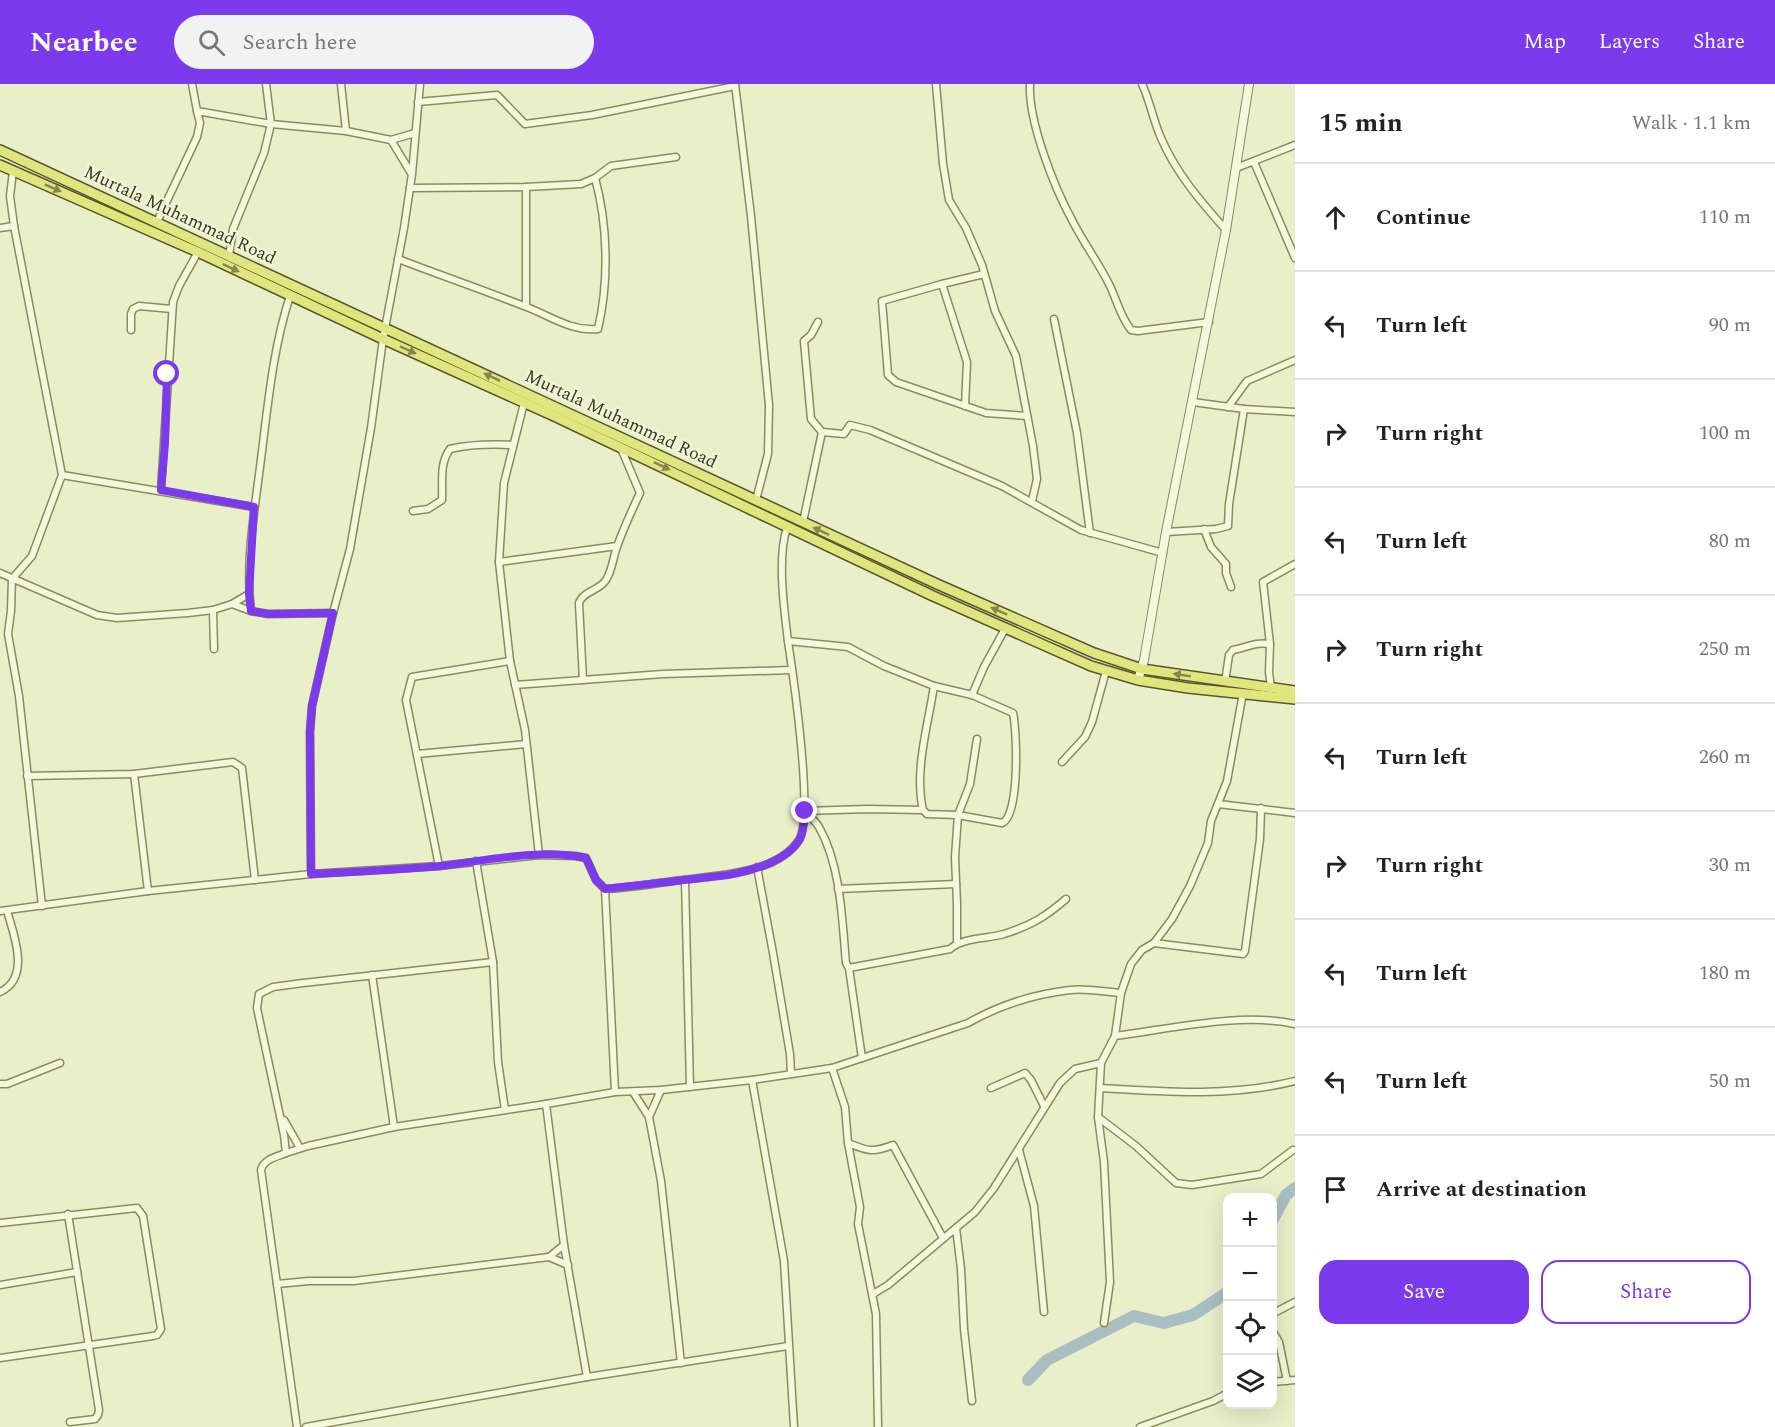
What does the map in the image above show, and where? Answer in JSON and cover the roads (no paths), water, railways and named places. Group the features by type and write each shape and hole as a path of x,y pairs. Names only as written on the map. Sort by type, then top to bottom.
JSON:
{"highway":[{"name":"Murtala Muhammad Road","path":"0,150 385,327 619,446 933,596 1106,671 1138,680 1239,690"},
{"name":"Murtala Muhammad Road","path":"0,165 198,252 524,403 556,412 1094,653 1142,669 1225,682 1239,690"},
{"path":"848,556 853,545"},
{"path":"933,596 937,584"},
{"path":"1239,690 1271,688 1295,690"},
{"path":"1239,690 1295,699"}],"street":[{"path":"158,222 197,137 200,123 192,84"},
{"path":"230,256 233,230 264,153 271,124 266,84"},
{"path":"341,84 346,131"},
{"path":"311,874 310,732 312,706 350,549 371,428 383,339 410,188 420,84"},
{"path":"699,84 699,93"},
{"path":"936,84 943,164 949,200 966,228 984,274 995,311 1016,356 1037,479 1032,501"},
{"path":"1030,84 1035,122 1052,176 1072,221 1110,286 1126,324 1131,330 1138,332 1209,322"},
{"path":"1142,84 1169,156 1186,183 1226,230"},
{"path":"1138,680 1209,322 1249,84"},
{"path":"418,102 497,95 525,124 592,115 735,85 751,216 769,405 768,454 756,500"},
{"path":"197,111 271,124 346,131 391,140 415,133"},
{"path":"391,140 411,174"},
{"path":"1236,168 1295,145"},
{"path":"410,188 526,188 581,184 595,178 611,166 676,157"},
{"path":"1254,162 1295,258"},
{"path":"14,171 10,196 14,226 62,475 32,556 12,579 12,611 8,634 19,696 42,906"},
{"path":"398,259 526,306 570,326 586,330 598,329 602,311 604,255 601,201 595,178"},
{"path":"526,188 526,306"},
{"path":"0,228 14,226"},
{"path":"1288,243 1295,240"},
{"path":"161,490 172,309 179,286 198,252"},
{"path":"984,274 882,301 888,375 896,382 986,414 1027,416"},
{"path":"942,284 967,362 965,406"},
{"path":"251,611 249,594 254,507 271,382 281,325 290,296"},
{"path":"131,330 131,314 138,306 172,309"},
{"path":"1054,319 1077,433 1090,533"},
{"path":"818,322 811,335 804,341 811,419 822,432 844,434 850,425 870,430 1002,486 1081,530 1163,553"},
{"path":"1228,407 1247,381 1295,360"},
{"path":"1193,402 1244,409 1295,412"},
{"path":"524,403 504,483 499,562 510,662 526,744 539,855"},
{"path":"1166,532 1216,529 1228,526 1228,504 1244,409"},
{"path":"803,522 822,432"},
{"path":"413,511 428,509 442,500 442,467 444,458 450,449 466,445 513,445"},
{"path":"583,680 579,603 581,597 600,588 606,581 617,546 640,493 619,446"},
{"path":"62,475 254,507"},
{"path":"605,889 728,875 757,867 786,855 800,839 805,811 800,732 783,613 783,539 787,528"},
{"path":"1204,529 1211,547 1226,564 1226,573 1231,587"},
{"path":"499,562 617,546"},
{"path":"1271,688 1270,644 1263,582 1295,564"},
{"path":"0,573 97,615 117,618 213,610 232,604 249,594"},
{"path":"232,604 268,614 333,613"},
{"path":"213,610 214,649"},
{"path":"972,695 1006,627"},
{"path":"0,635 8,634"},
{"path":"788,641 848,647 884,666 934,686 972,695 1013,713 1017,737 1014,798 1009,817 1002,823 958,815 927,814 923,810 919,794 922,752 934,686"},
{"path":"1225,682 1230,652 1252,643 1270,644"},
{"path":"439,866 406,700 412,677 510,662"},
{"path":"515,685 663,674 791,670"},
{"path":"1062,762 1085,737 1092,722 1106,671"},
{"path":"1104,1323 1110,1282 1104,1162 1098,1117 1101,1063 1115,1036 1121,993 1131,964 1142,950 1154,943 1172,919 1190,886 1208,843 1211,821 1227,781 1239,690"},
{"path":"957,944 955,857 958,815 970,784 977,739"},
{"path":"417,754 526,744"},
{"path":"27,776 134,774 233,762 242,768 255,880"},
{"path":"134,774 148,891"},
{"path":"1218,804 1295,813"},
{"path":"1154,943 1243,954 1260,839 1261,808"},
{"path":"805,811 923,810"},
{"path":"805,811 820,827 831,854 862,1058"},
{"path":"0,992 13,981 18,969 17,951 4,911 148,891 311,874 439,866 539,855 575,856 586,858 596,880 605,889 615,1092"},
{"path":"476,861 493,962 498,1062 505,1110"},
{"path":"757,867 772,943 790,1054 791,1074"},
{"path":"685,880 690,1087"},
{"path":"838,889 956,884"},
{"path":"849,968 950,949 957,944 1004,934 1042,919 1066,899"},
{"path":"286,1153 282,1116 257,1008 259,994 273,987 493,962"},
{"path":"372,975 394,1127"},
{"path":"297,1427 261,1170 267,1161 300,1148 394,1127 615,1092 690,1087 832,1068 968,1023 988,1011 1036,997 1071,990 1121,993"},
{"path":"1115,1036 1241,1019 1273,1020 1295,1024"},
{"path":"873,1294 888,1285 975,1212 1019,1150 1060,1083 1075,1069 1101,1063"},
{"path":"0,1084 6,1084 60,1064"},
{"path":"832,1068 845,1107 848,1143 860,1207 858,1224 876,1314 878,1427"},
{"path":"991,1088 1025,1073 1044,1106"},
{"path":"752,1080 784,1261 794,1427"},
{"path":"1100,1088 1215,1092 1269,1088 1295,1081"},
{"path":"649,1118 661,1090"},
{"path":"633,1092 649,1118 661,1181 681,1364"},
{"path":"546,1104 564,1245 587,1377"},
{"path":"282,1116 300,1148"},
{"path":"1098,1117 1136,1146 1176,1183 1191,1185 1261,1174 1293,1150"},
{"path":"848,1143 876,1152 893,1145 943,1238"},
{"path":"1019,1150 1034,1206 1044,1312"},
{"path":"0,1223 136,1208 143,1216 160,1329 157,1335 153,1336 0,1358"},
{"path":"68,1214 98,1415 95,1419 70,1422"},
{"path":"956,1228 962,1269 964,1329 972,1401"},
{"path":"549,1257 564,1245"},
{"path":"277,1284 354,1281 549,1257 568,1264"},
{"path":"0,1285 77,1272"},
{"path":"1277,1311 1295,1302"},
{"path":"1277,1339 1287,1381"},
{"path":"306,1427 587,1377 788,1346"},
{"path":"1277,1382 1295,1380"},
{"path":"1140,1427 1223,1395"}],"waterway":[{"path":"1277,1212 1286,1195 1295,1188"},
{"path":"1028,1380 1047,1360 1134,1316 1164,1323 1193,1315 1223,1295"}]}
